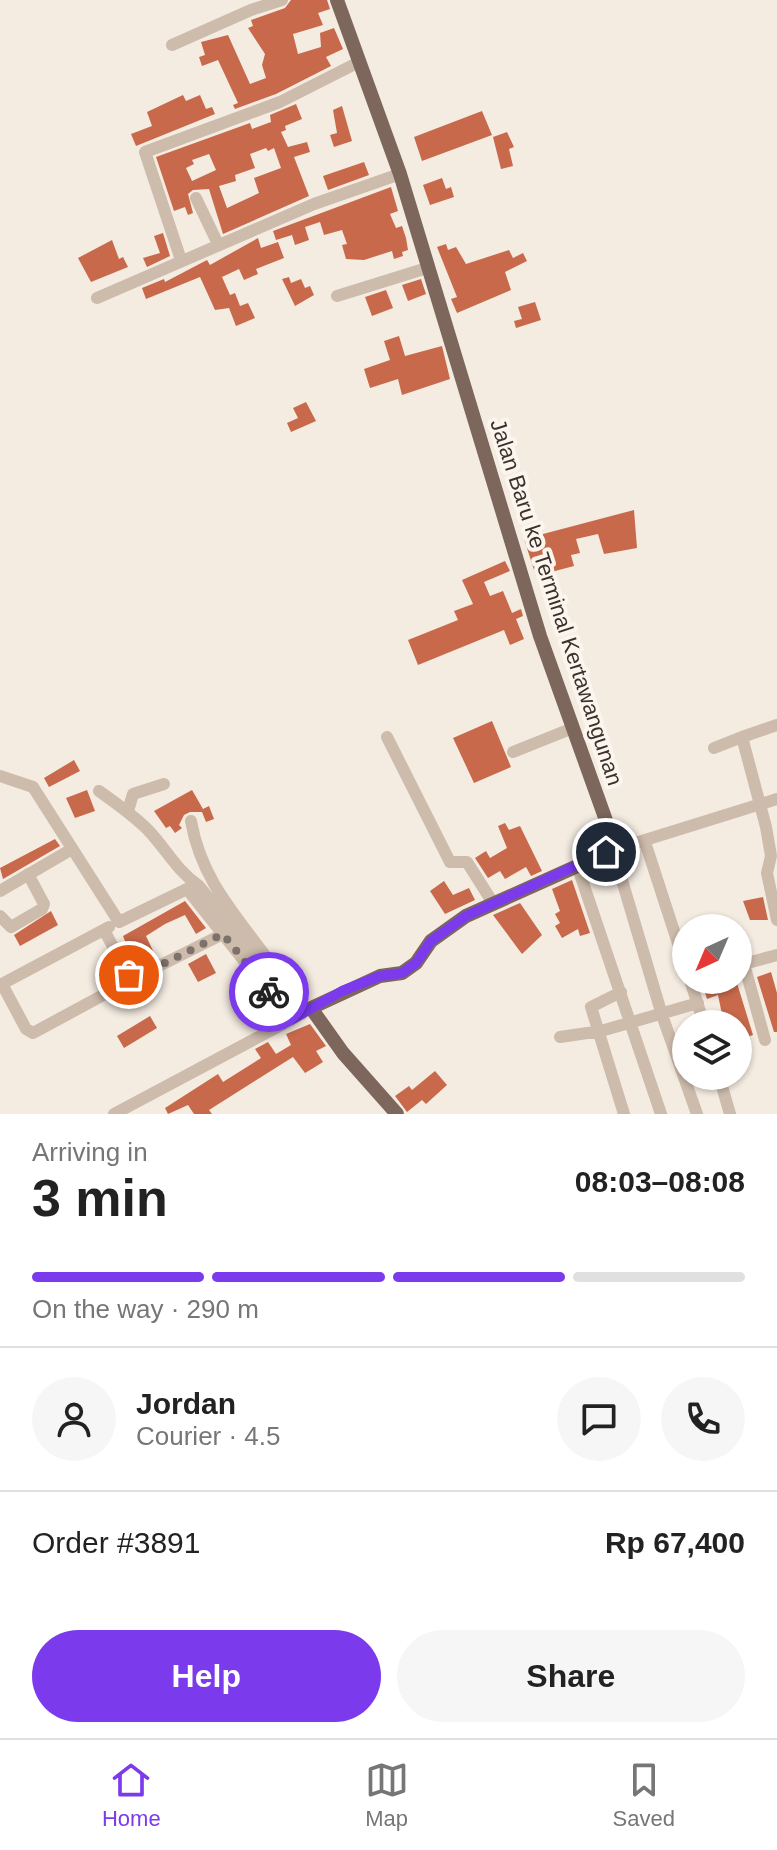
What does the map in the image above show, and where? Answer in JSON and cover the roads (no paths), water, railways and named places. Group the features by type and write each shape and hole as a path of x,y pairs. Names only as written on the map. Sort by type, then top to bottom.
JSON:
{"main road":[{"name":"Jalan Baru ke Terminal Kertawangunan","path":"337,0 400,174 540,636 608,826 613,850"},
{"path":"397,1114 303,1013 380,976 402,973 416,963 443,931 493,903 613,850"}],"street":[{"path":"172,45 251,10 282,0"},
{"path":"181,260 145,152 280,102 359,62"},
{"path":"97,298 218,244 400,174"},
{"path":"196,198 218,244"},
{"path":"337,296 427,268"},
{"path":"714,748 777,725"},
{"path":"513,752 573,728"},
{"path":"387,737 450,862 467,862 493,903"},
{"path":"742,737 761,803 771,856 767,873 777,920"},
{"path":"0,776 33,787 119,922"},
{"path":"128,811 133,794 164,784"},
{"path":"99,791 128,811 150,832 177,870 199,886 303,1013"},
{"path":"697,1114 662,1015 613,850 777,799"},
{"path":"191,821 197,854 207,875 303,1013"},
{"path":"645,842 672,925"},
{"path":"0,891 72,849"},
{"path":"577,865 661,1114"},
{"path":"0,916 11,927 42,909 44,904 28,874"},
{"path":"223,934 33,1033 26,1029 1,984 187,889 223,934 303,1013"},
{"path":"104,930 131,980"},
{"path":"765,1040 744,964 777,955"},
{"path":"621,992 592,1005 624,1114"},
{"path":"695,994 700,1010"},
{"path":"560,1037 601,1031 698,1003"},
{"path":"114,1114 303,1013"},
{"path":"723,1090 730,1114"}]}
